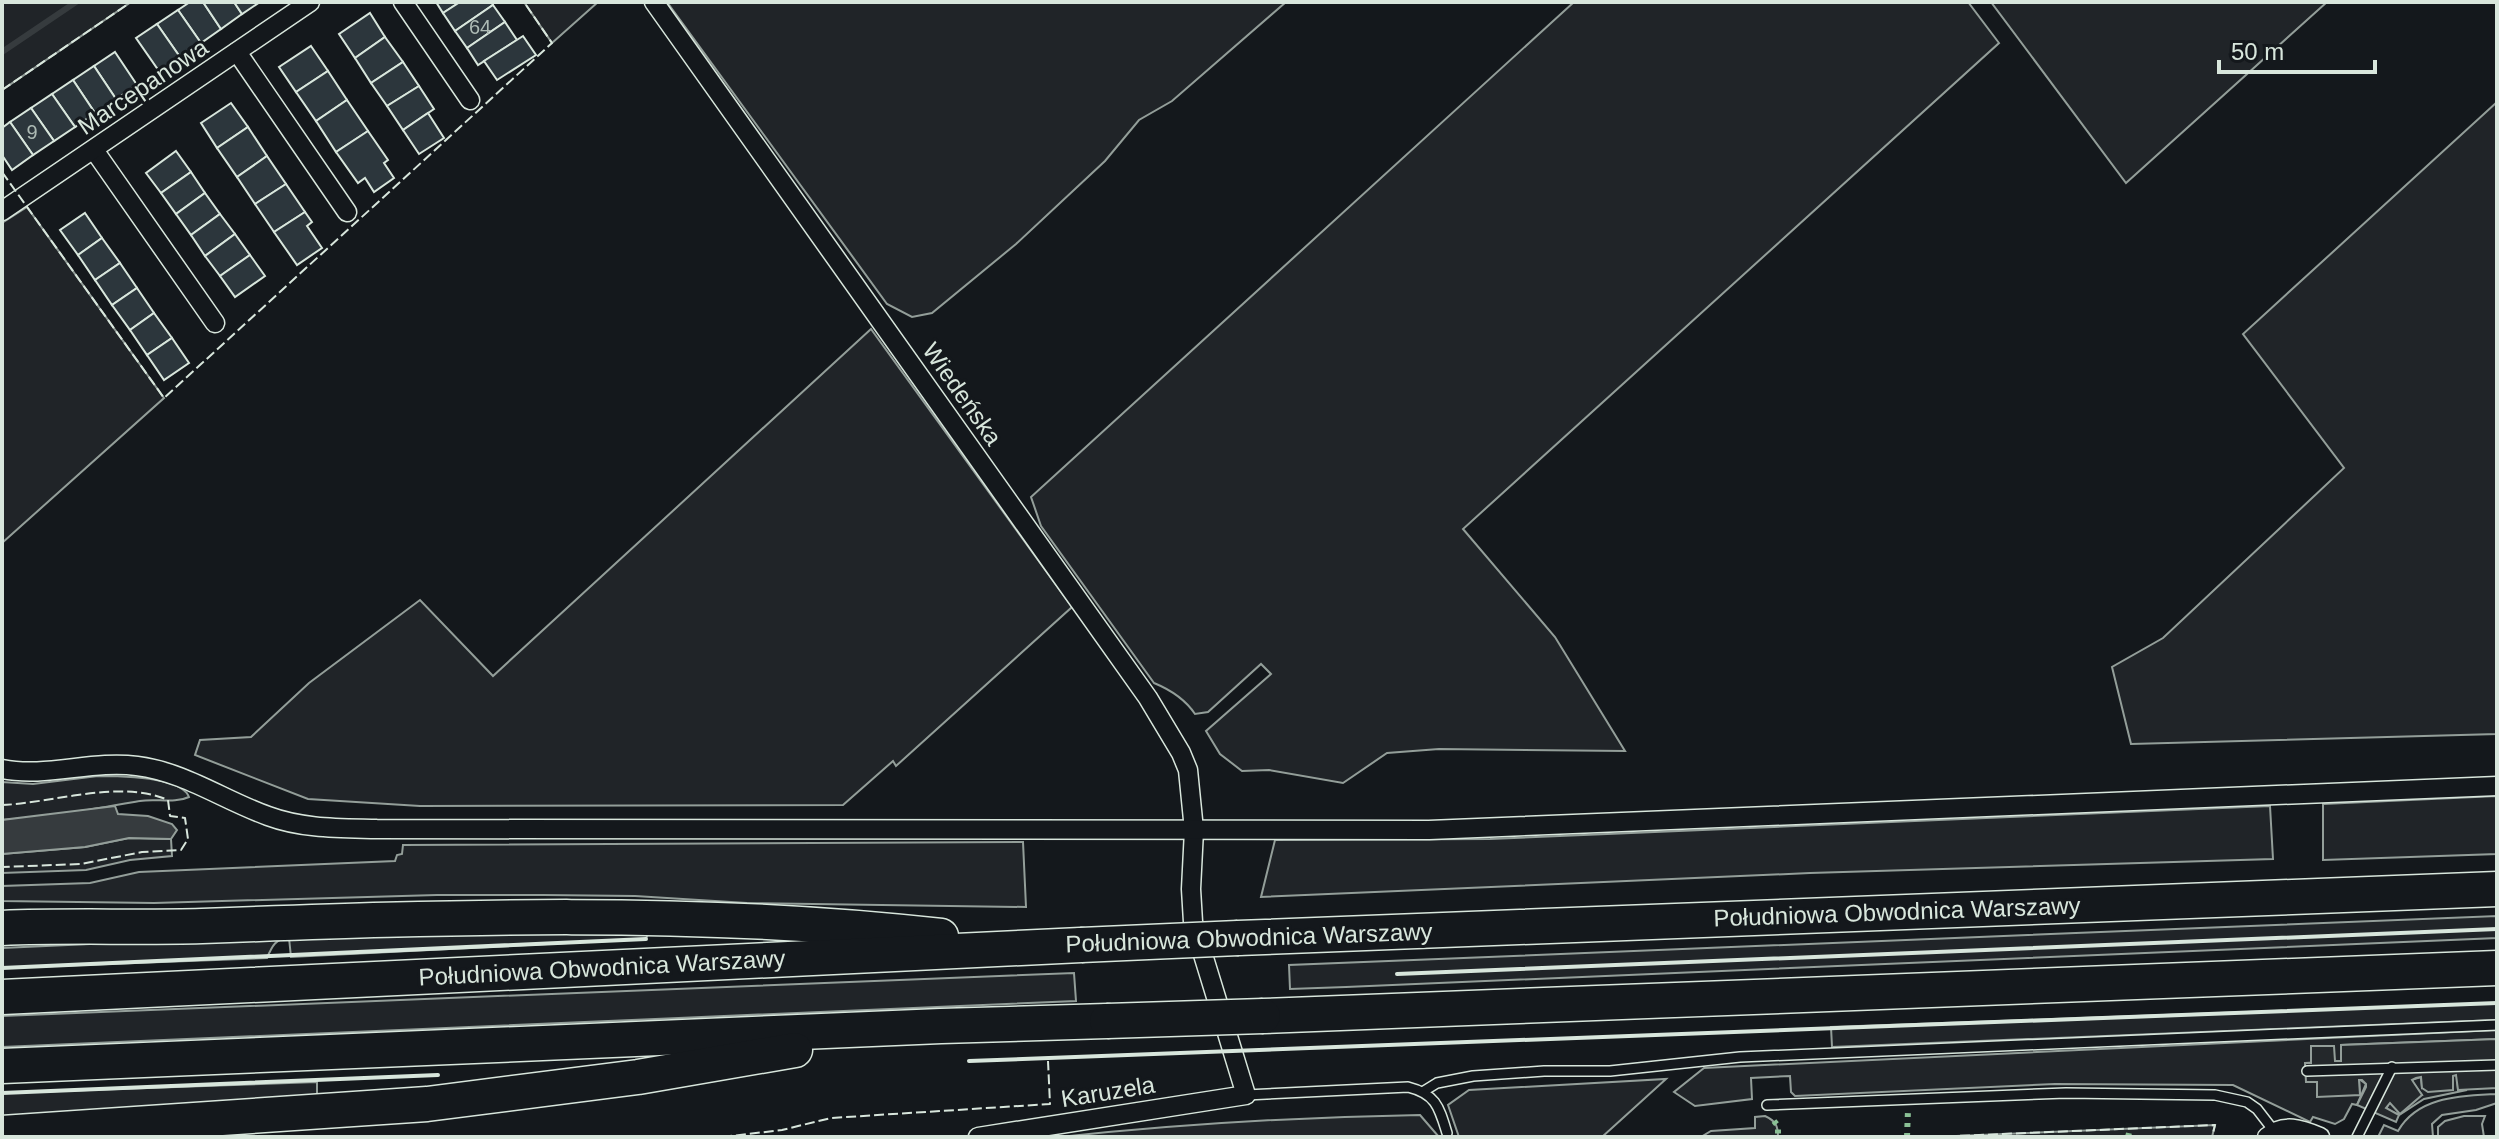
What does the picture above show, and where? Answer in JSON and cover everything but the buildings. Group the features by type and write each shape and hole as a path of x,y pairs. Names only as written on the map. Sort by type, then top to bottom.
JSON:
{"highway":[{"name":"Południowa Obwodnica Warszawy","path":"2,997 1238,938 2497,889"},
{"path":"2,928 362,920 657,919 850,925 1042,947"},
{"path":"2,1066 941,1026 2497,968"},
{"path":"2,1133 427,1104 638,1077 941,1026"}],"street":[{"name":"Marcepanowa","path":"2,211 310,2"},
{"path":"403,2 470,100"},
{"name":"Wiedeńska","path":"654,2 1148,698 1175,742 1188,770 1194,830 1193,922 1246,1095"},
{"path":"237,52 347,212"},
{"path":"94,150 215,323"},
{"path":"2,769 26,771 111,764 149,768 179,776 266,816 306,826 330,828 1496,828 2497,786"},
{"name":"Karuzela","path":"978,1137 1246,1095"},
{"path":"2270,1134 2294,1128 2320,1137"}],"lane":[{"path":"1424,1091 1437,1083 1473,1076 1544,1071 1610,1071 1740,1057 2497,1025"},
{"path":"2307,1071 2497,1065"},
{"path":"2357,1137 2392,1067"},
{"path":"1246,1095 1408,1087 1424,1091 1441,1112 1447,1133"},
{"path":"1767,1105 2066,1093 2215,1095 2247,1102 2257,1109 2270,1134"}],"shaded area":[{"path":"2,2 131,2 2,90"},
{"path":"524,2 598,2 552,43"},
{"path":"667,2 1286,2 1172,101 1139,120 1105,161 1016,244 932,313 912,317 887,304"},
{"path":"1574,2 1968,2 1999,43 1463,529 1555,637 1625,751 1439,749 1387,753 1343,783 1269,770 1242,771 1220,754 1206,731 1271,674 1261,664 1208,712 1195,714 1177,696 1154,683 1041,526 1031,497"},
{"path":"1991,2 2327,2 2126,183"},
{"path":"2497,102 2497,734 2131,744 2112,667 2163,638 2344,468 2243,334"},
{"path":"27,207 164,398 2,543 2,223"},
{"path":"871,329 1072,607 896,766 893,761 843,805 420,806 308,799 195,755 200,740 251,737 309,683 420,600 493,676"},
{"path":"98,776 162,781 184,790 189,797 2,820 2,782 33,784"},
{"path":"2497,796 2497,854 2323,860 2323,804"},
{"path":"115,806 118,814 148,816 172,824 177,830 171,839 129,838 85,847 2,854 2,820"},
{"path":"2270,806 2273,859 1810,873 1261,897 1275,840 1490,839"},
{"path":"129,838 171,839 172,856 130,860 86,870 2,873 2,854 85,847"},
{"path":"1023,842 1026,907 747,903 635,896 544,895 154,903 2,901 2,886 90,883 139,872 395,861 397,855 402,854 403,845"},
{"path":"2497,916 2497,938 1290,989 1289,965"},
{"path":"648,933 646,939 291,957 289,938 275,944 267,958 2,968 2,948 266,936"},
{"path":"1074,973 1076,1001 2,1047 2,1016"},
{"path":"2497,1003 2497,1020 1832,1047 1831,1027"},
{"path":"2497,1030 2497,1039 2341,1045 2341,1061 2306,1063 2307,1082 2317,1081 2360,1094 2359,1079 2366,1084 2357,1105 2352,1104 2344,1119 2335,1124 2313,1117 2310,1122 2233,1085 2055,1084 1795,1096 1791,1092 1790,1076 1751,1078 1752,1099 1695,1106 1674,1092 1704,1068"},
{"path":"2497,1039 2497,1088 2458,1090 2456,1075 2453,1076 2453,1090 2428,1092 2422,1088 2421,1077 2416,1078 2412,1080 2422,1095 2400,1114 2390,1103 2386,1108 2399,1115 2396,1122 2357,1105 2366,1087 2362,1080 2359,1080 2360,1095 2317,1097 2317,1082 2306,1082 2305,1063 2311,1063 2311,1046 2334,1046 2335,1061 2341,1061 2341,1045"},
{"path":"2457,1075 2458,1090 2467,1090 2424,1099 2399,1115 2386,1109 2389,1103 2422,1095 2411,1080 2421,1077 2422,1088"},
{"path":"1666,1079 1602,1137 1459,1137 1448,1105 1469,1090"},
{"path":"317,1082 317,1096 2,1118 2,1093"},
{"path":"2497,1094 2497,1103 2442,1115 2432,1124 2433,1137 2378,1137 2384,1125 2398,1131 2407,1119 2429,1104 2455,1097"},
{"path":"1420,1115 1439,1137 1060,1137 1240,1122"},
{"path":"1765,1116 1776,1124 1778,1137 1701,1137 1711,1131 1755,1128 1755,1117"},
{"path":"2464,1116 2485,1116 2482,1124 2484,1137 2438,1137 2438,1127 2445,1121"},
{"path":"2215,1125 2212,1137 1932,1137"}],"waterway":[{"path":"2,52 76,2"}],"hedge":[{"path":"1907,1137 1908,1110"},
{"path":"1774,1121 1778,1126 1778,1137"},
{"path":"2128,1137 2130,1129"}],"fence":[{"path":"2,90 131,2"},
{"path":"2,172 164,398 552,43 524,2"},
{"path":"2,805 108,792 149,794 168,800 170,816 185,818 188,839 181,850 142,852 81,864 2,867"},
{"path":"722,1137 782,1130 831,1118 1050,1104 1048,1061"},
{"path":"1932,1137 2215,1125 2212,1137"}],"wall":[{"path":"1397,974 2497,929"},
{"path":"2,968 646,939"},
{"path":"969,1061 2497,1003"},
{"path":"2,1093 438,1075"}]}
